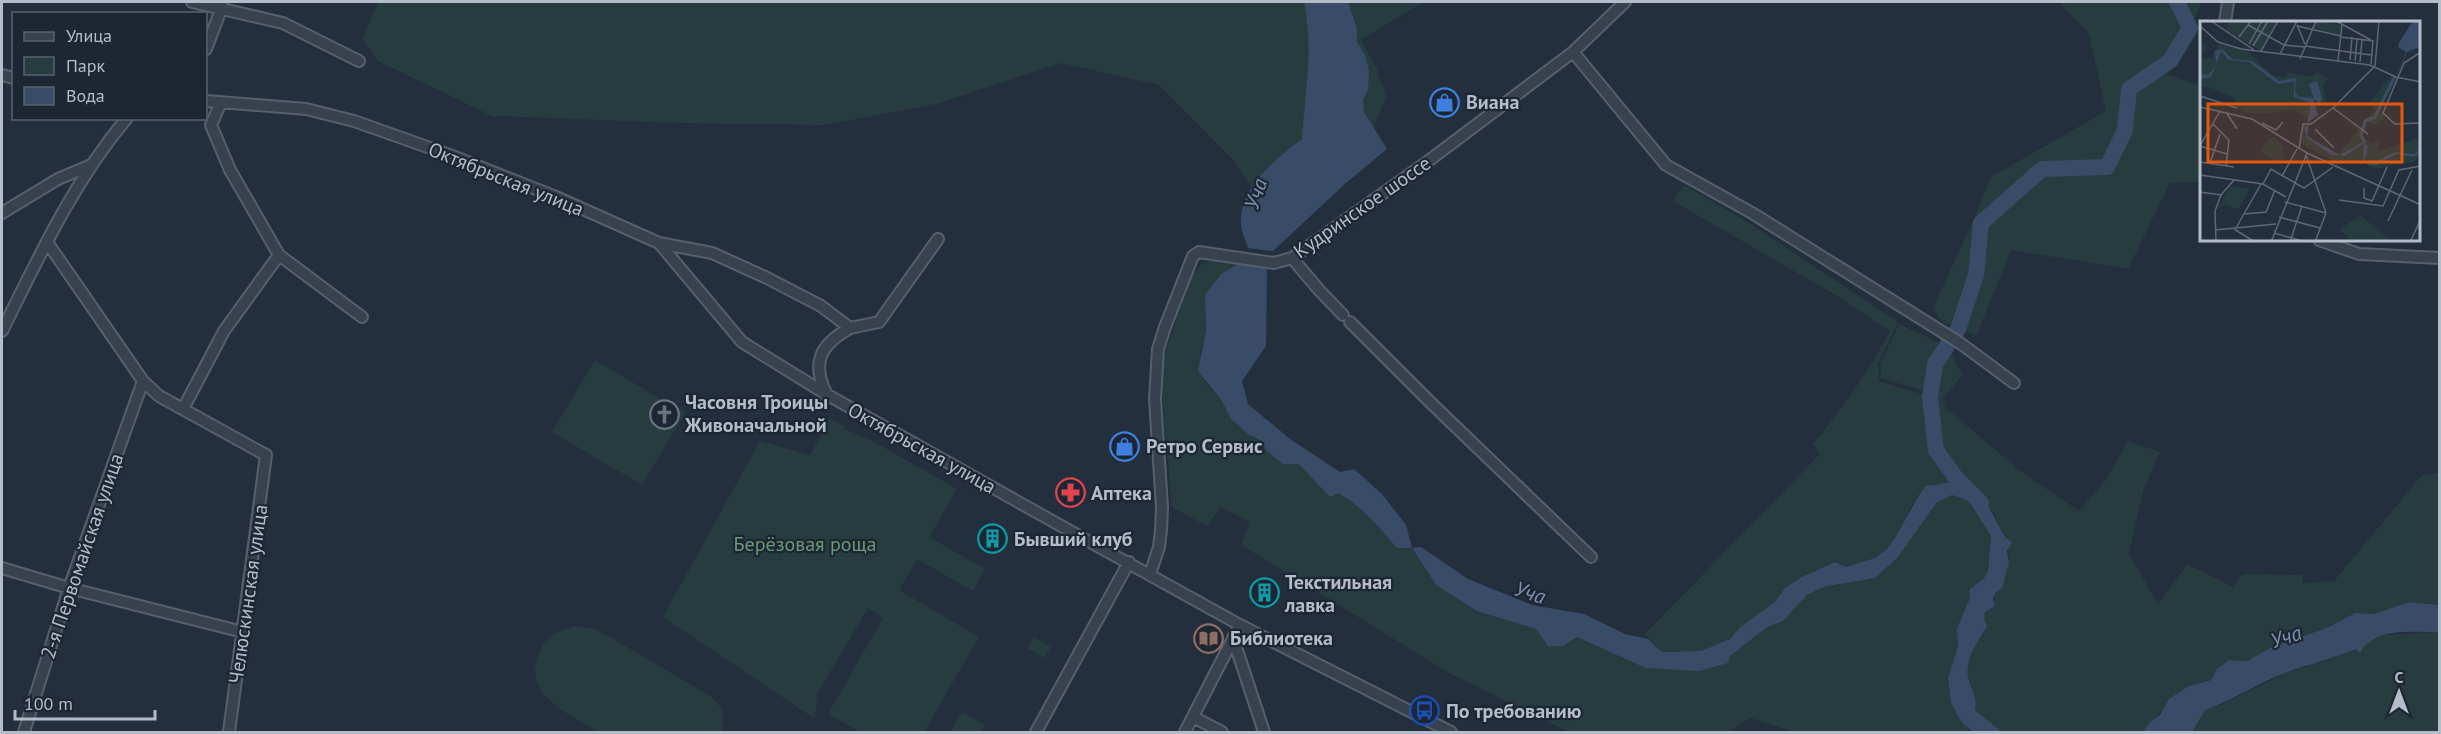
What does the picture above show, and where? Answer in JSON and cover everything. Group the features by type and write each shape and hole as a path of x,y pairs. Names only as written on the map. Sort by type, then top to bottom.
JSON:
{"street":[{"path":"192,2 222,7 283,23 359,61"},
{"name":"Кудринское шоссе","path":"1150,574 1159,547 1162,518 1155,399 1158,349 1193,256 1199,252 1274,263 1292,258 1414,172 1573,52 1625,2"},
{"path":"2225,21 2228,2"},
{"path":"207,46 222,7"},
{"path":"1573,52 1666,165 1752,213 1960,343 2014,383"},
{"name":"Октябрьская улица","path":"207,101 306,109 354,121 450,155 556,197 659,243 742,342 826,394 1240,625 1451,732"},
{"path":"221,102 211,125 231,170 279,255 362,316"},
{"path":"2,331 65,206 91,165 125,120"},
{"path":"2,213 58,179 91,165"},
{"path":"826,394 819,379 819,363 823,349 834,337 850,328 879,322 938,239"},
{"path":"47,242 143,381 159,396 183,409 224,331 279,255"},
{"path":"2324,242 2359,254 2439,258"},
{"path":"659,243 712,253 755,272 821,306 850,328"},
{"path":"1292,258 1319,290 1430,402 1591,557"},
{"name":"2-я Первомайская улица","path":"24,732 69,588 143,381"},
{"name":"Челюскинская улица","path":"183,409 266,455 229,732"},
{"path":"1036,732 1129,562"},
{"path":"2,567 69,588 243,632"},
{"path":"1185,732 1240,625"},
{"path":"1233,638 1264,732"},
{"path":"1193,717 1222,732"}],"green space":[{"path":"378,2 1423,2 1361,40 1376,67 1386,97 1374,127 1387,149 1279,156 1252,187 1231,158 1159,85 1060,63 936,104 824,125 682,123 492,116 378,61 363,39"},
{"path":"2059,2 2199,2 2200,6 2168,75 2200,86 2200,182 2170,183 2128,269 2011,250 1976,336 1942,321 1933,308 1991,177 2106,111 2089,34"},
{"path":"1684,185 1749,223 1898,322 1878,364 1879,381 1931,397 1941,365 1951,353 1962,375 1943,399 1945,407 2019,470 2079,511 2105,481 2128,441 2160,452 2143,491 2129,554 2158,604 2187,564 2233,587 2243,574 2302,575 2302,583 2334,581 2422,475 2439,473 2439,605 2409,602 2374,614 2355,613 2329,627 2270,648 2247,661 2229,660 2217,669 2211,680 2202,682 2173,701 2143,732 2002,732 1975,710 1976,699 1968,673 1970,658 1985,612 1995,606 1995,594 2008,567 2008,537 2002,531 1992,510 1979,500 1945,485 1933,485 1915,500 1895,537 1878,555 1846,567 1835,562 1785,588 1775,602 1739,628 1730,639 1701,651 1662,652 1645,634 1820,454 1813,444 1855,389 1890,331 1837,296 1673,201"},
{"path":"1216,260 1240,263 1205,295 1206,330 1200,354 1206,384 1222,401 1231,419 1248,434 1262,441 1266,450 1299,464 1311,475 1351,500 1412,548 1436,585 1477,611 1536,629 1548,646 1563,646 1577,637 1629,659 1729,656 1767,627 1783,621 1807,595 1823,587 1875,578 1898,557 1937,502 1952,495 1969,501 1991,536 1988,571 1984,578 1969,590 1970,598 1957,628 1958,646 1948,678 1962,723 1974,732 1795,732 1750,718 1729,732 1569,732 1449,673 1241,545 1250,522 1220,507 1207,526 1172,507 1160,368 1192,275 1203,263"},
{"path":"1899,324 1940,343 1950,351 1938,364 1933,362 1927,392 1881,378 1880,364"},
{"path":"595,360 661,399 652,413 667,422 677,407 686,412 642,485 552,432"},
{"name":"Берёзовая роща","path":"830,418 845,426 844,429 869,439 957,489 929,537 985,569 973,591 917,559 899,590 979,637 924,732 860,732 828,714 883,618 868,608 817,694 815,719 663,617 760,441 810,455"},
{"path":"574,626 596,629 709,695 722,711 721,732 599,732 561,710 544,695 536,680 535,662 543,644 556,633"},
{"path":"2439,632 2439,732 2192,732 2205,710 2286,673 2335,658 2381,635"},
{"path":"1034,637 1051,647 1044,658 1027,648"},
{"path":"962,712 986,725 981,732 950,732"}],"water":[{"name":"Уча","path":"1304,2 1348,2 1357,29 1357,42 1365,55 1369,71 1368,89 1363,100 1364,112 1387,149 1346,183 1273,251 1248,248 1241,225 1246,199 1252,187 1270,165 1302,139 1309,53"},
{"path":"1240,263 1267,268 1266,346 1242,381 1248,404 1290,439 1340,472 1354,469 1382,494 1406,525 1412,548 1397,548 1370,517 1355,504 1338,493 1330,497 1299,464 1283,464 1266,450 1262,441 1248,434 1231,419 1222,401 1198,371 1206,330 1205,295 1221,274"},
{"path":"1953,480 1989,507 2003,534 2012,543 2007,551 2009,563 2002,588 1995,593 1993,599 1995,606 1985,612 1984,619 1987,626 1968,664 1969,682 1975,697 1975,710 2002,732 1974,732 1962,723 1951,703 1948,678 1958,646 1957,628 1970,598 1969,590 1984,578 1988,571 1991,536 1969,501 1952,495 1937,502 1898,557 1875,578 1823,587 1807,595 1783,621 1767,627 1730,656 1728,663 1699,671 1646,668 1577,637 1563,646 1548,646 1536,629 1477,611 1436,585 1412,548 1421,547 1468,579 1532,605 1584,614 1625,634 1648,639 1662,652 1701,651 1730,639 1739,628 1775,602 1785,588 1800,578 1835,562 1846,567 1875,558 1887,549 1895,538 1926,486"},
{"path":"2409,602 2439,605 2439,632 2385,635 2375,638 2360,653 2356,649 2275,677 2205,710 2192,732 2143,732 2149,723 2160,715 2169,699 2187,687 2211,680 2217,669 2229,660 2247,661 2270,648 2329,627 2355,613 2374,614"}],"waterway":[{"path":"1981,503 1956,478 1936,450 1930,397 1935,364 1958,329 1976,275 1981,223 2042,169 2107,167 2125,130 2129,89 2170,61 2190,28 2177,2"}],"place":[{"name":"Виана","path":"1445,102"},
{"name":"Часовня Троицы Живоначальной","path":"664,414"},
{"name":"Ретро Сервис","path":"1125,446"},
{"name":"Аптека","path":"1070,493"},
{"name":"Бывший клуб","path":"993,539"},
{"name":"Текстильная лавка","path":"1264,593"},
{"name":"Библиотека","path":"1209,638"},
{"name":"По требованию","path":"1425,711"}]}
